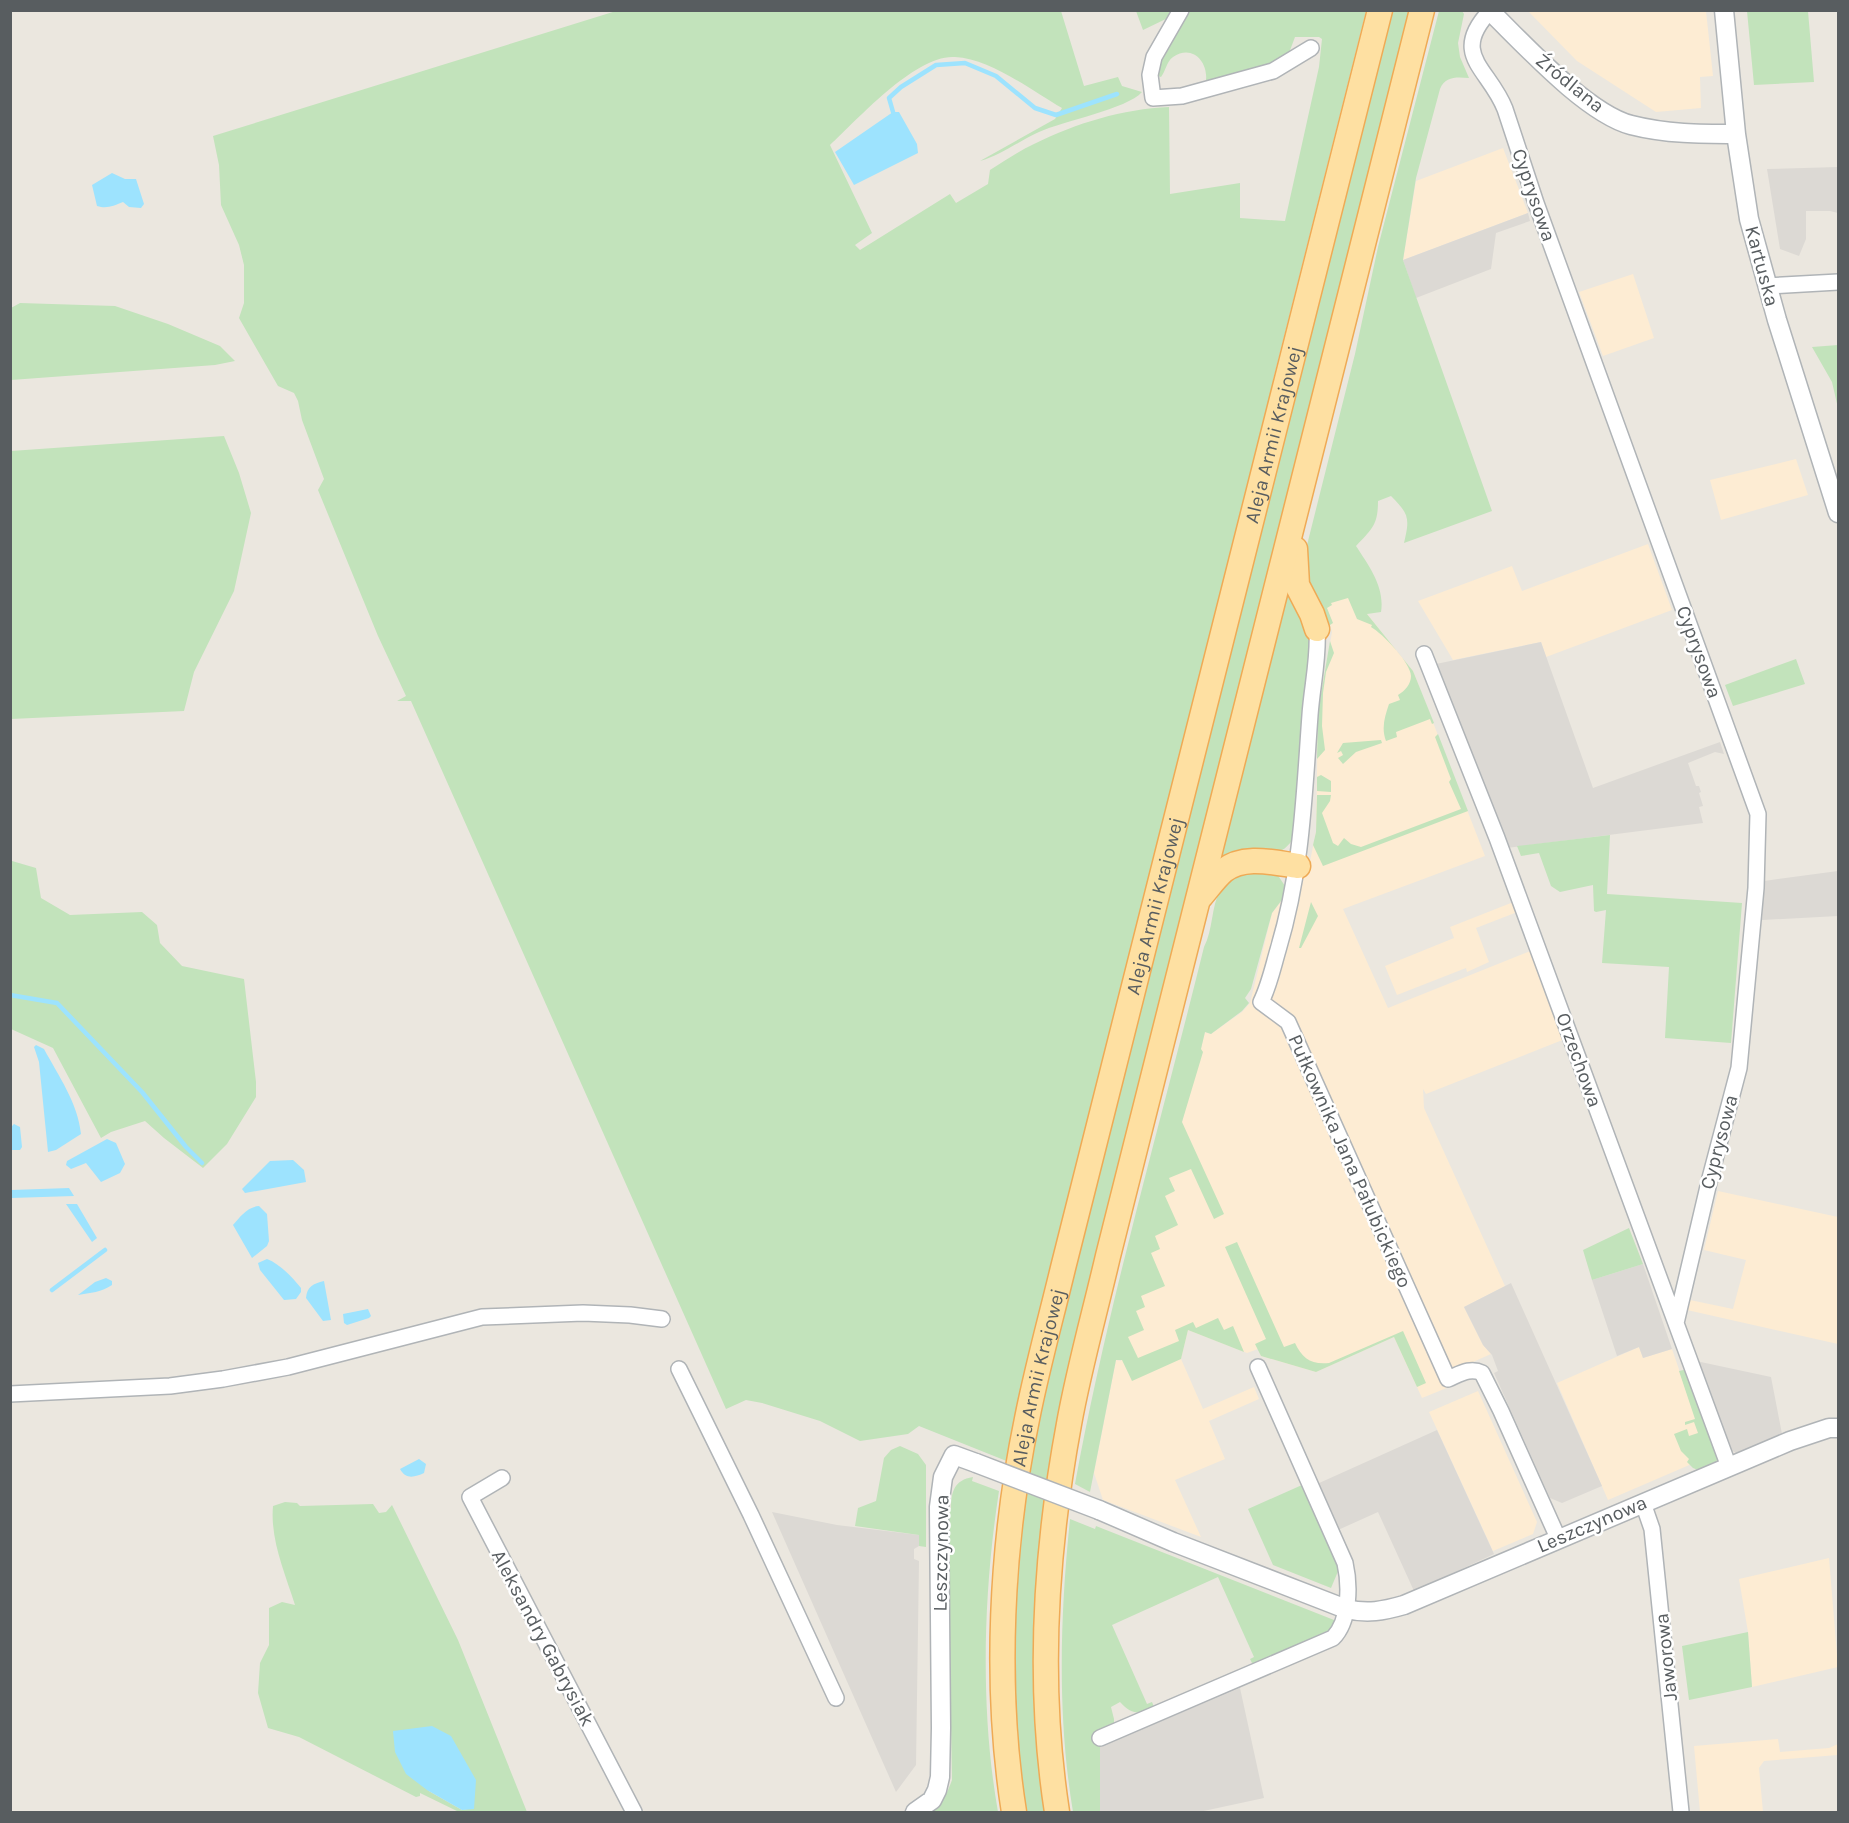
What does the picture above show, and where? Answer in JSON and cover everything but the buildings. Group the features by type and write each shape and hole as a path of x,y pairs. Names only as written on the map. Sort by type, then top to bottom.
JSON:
{"main road":[{"name":"Aleja Armii Krajowej","path":"1014,1812 1005,1727 1003,1610 1013,1504 1027,1419 1065,1257 1380,10"},
{"name":"Aleja Armii Krajowej","path":"1057,1812 1048,1727 1045,1649 1049,1571 1059,1479 1080,1373 1422,10"},
{"path":"1298,504 1296,579 1299,591 1312,614 1317,629"},
{"path":"1199,898 1223,871 1234,865 1260,861 1298,866"}],"street":[{"path":"1181,10 1154,57 1150,75 1153,98 1182,96 1273,71 1311,48"},
{"name":"Kartuska","path":"1724,10 1736,134 1749,219 1767,286 1839,513"},
{"name":"Źródlana","path":"1490,11 1569,87 1600,110 1630,125 1651,129 1692,134 1736,134"},
{"name":"Cyprysowa","path":"1490,11 1479,23 1473,35 1473,56 1500,96 1505,109 1536,203 1758,814 1756,888 1739,1068 1676,1323"},
{"path":"1767,286 1839,282"},
{"name":"Pułkownika Jana Pałubickiego","path":"1317,629 1317,656 1311,702 1305,806 1298,866 1283,934 1261,1002 1288,1022 1448,1379 1469,1370 1476,1370 1486,1378 1558,1538"},
{"name":"Orzechowa","path":"1424,654 1497,838 1729,1467"},
{"path":"10,1394 170,1386 223,1379 288,1367 482,1317 583,1313 662,1319"},
{"path":"1100,1738 1333,1638 1339,1632 1346,1609 1348,1580 1345,1563 1258,1367"},
{"path":"680,1369 836,1698"},
{"name":"Leszczynowa","path":"915,1812 932,1800 940,1776 939,1507 943,1476 954,1455 1099,1510 1173,1542 1346,1609 1362,1613 1404,1605 1790,1441 1829,1428 1839,1428"},
{"name":"Aleksandry Gabrysiak","path":"502,1478 470,1497 634,1812"},
{"name":"Jaworowa","path":"1643,1503 1652,1528 1681,1812"}],"shaded area":[{"path":"1528,11 1706,11 1713,76 1700,77 1701,108 1656,112 1577,61"},
{"path":"1503,148 1528,213 1403,260 1416,181"},
{"path":"1838,167 1838,213 1806,211 1806,239 1799,256 1780,249 1767,169"},
{"path":"1528,213 1530,221 1496,233 1491,269 1416,298 1403,260"},
{"path":"1633,274 1654,338 1603,356 1579,292"},
{"path":"1796,459 1808,495 1721,520 1710,480"},
{"path":"1648,544 1672,610 1546,657 1541,642 1453,660 1418,601 1512,566 1522,591"},
{"path":"1347,589 1413,671 1485,856 1343,909 1388,1008 1533,950 1565,1039 1426,1094 1423,1089 1424,1108 1505,1286 1464,1307 1483,1345 1491,1354 1464,1366 1469,1379 1422,1398 1394,1337 1316,1372 1261,1356 1258,1349 1247,1353 1188,1330 1181,1359 1203,1409 1254,1387 1259,1399 1209,1421 1225,1459 1175,1480 1201,1537 1103,1500 1094,1473 1116,1360 1121,1361 1205,1032 1211,1034 1242,1012 1250,1003 1272,913 1309,866 1316,832 1318,712 1332,632 1329,620 1320,603"},
{"path":"1541,642 1593,788 1720,742 1724,754 1715,752 1688,763 1696,786 1699,786 1701,792 1699,793 1703,806 1699,807 1703,823 1507,848 1436,664"},
{"path":"1838,871 1838,916 1762,920 1764,881"},
{"path":"1516,901 1520,911 1476,928 1489,962 1467,972 1466,968 1397,995 1385,966 1454,938 1450,927"},
{"path":"1718,1191 1838,1217 1838,1344 1687,1310 1690,1300 1733,1309 1746,1260 1704,1250"},
{"path":"1643,1264 1672,1349 1643,1358 1639,1347 1617,1356 1592,1280"},
{"path":"1511,1283 1602,1486 1562,1503 1550,1498 1494,1373 1498,1371 1492,1355 1483,1345 1464,1307"},
{"path":"1639,1347 1643,1358 1672,1349 1704,1443 1694,1463 1608,1500 1557,1383"},
{"path":"1696,1361 1771,1377 1782,1434 1736,1453 1729,1449"},
{"path":"1478,1391 1537,1522 1533,1534 1493,1551 1429,1412"},
{"path":"1437,1430 1494,1554 1414,1591 1378,1512 1338,1530 1317,1484"},
{"path":"772,1512 837,1525 919,1535 919,1546 914,1549 914,1559 919,1561 916,1765 896,1792"},
{"path":"1829,1558 1838,1667 1752,1687 1748,1632 1739,1579"},
{"path":"1240,1688 1264,1798 1199,1812 1100,1812 1100,1747"},
{"path":"1778,1739 1780,1752 1829,1748 1838,1744 1838,1755 1764,1761 1759,1768 1763,1812 1700,1812 1694,1746"}],"green space":[{"path":"616,11 1061,11 1084,86 1118,77 1122,86 1142,92 1123,104 1039,132 980,161 1055,119 1062,108 1010,76 983,63 955,57 940,59 923,66 888,90 830,145 872,233 855,245 860,250 950,194 956,203 988,184 990,170 1050,136 1100,118 1152,108 1169,107 1170,194 1240,183 1240,218 1285,221 1319,67 1322,39 1295,37 1289,53 1271,65 1205,86 1203,64 1194,54 1181,53 1173,57 1161,77 1158,76 1161,62 1190,11 1366,11 1273,380 1273,392 1009,1462 919,1426 908,1434 860,1441 820,1421 762,1403 746,1400 726,1409 411,701 397,701 406,696 378,636 318,490 324,479 302,420 298,401 294,393 278,386 239,318 244,303 244,265 239,245 221,205 219,165 213,136"},
{"path":"1136,11 1175,11 1170,17 1143,30"},
{"path":"1390,11 1412,11 1042,1533 1036,1598 1036,1693 1046,1812 1023,1812 1011,1698 1014,1596 1029,1462 1059,1320"},
{"path":"1439,11 1462,11 1464,14 1458,43 1460,57 1469,78 1448,80 1440,89 1416,178 1403,260 1492,511 1404,543 1407,528 1405,512 1391,496 1378,501 1377,516 1373,526 1356,546 1375,577 1381,594 1381,612 1367,614 1397,651 1371,627 1372,625 1357,619 1348,598 1331,603 1332,605 1327,608 1333,623 1330,625 1326,623 1314,608 1303,561 1355,354 1378,247"},
{"path":"1747,11 1808,11 1814,82 1754,85"},
{"path":"20,303 115,306 168,324 220,346 235,361 215,365 11,380 11,308"},
{"path":"1838,345 1838,408 1832,382 1812,347"},
{"path":"224,436 239,473 251,513 234,591 194,672 184,711 11,719 11,451"},
{"path":"1289,595 1302,616 1310,640 1300,736 1296,831 1289,844 1272,855 1220,862 1286,596"},
{"path":"1330,641 1334,653 1326,672 1323,693 1322,726 1325,750 1317,759 1318,712"},
{"path":"1402,657 1413,671 1434,723 1432,724 1430,719 1396,732 1397,737 1386,741 1384,727 1389,704 1400,700 1398,695 1407,687 1411,679 1410,670"},
{"path":"1796,659 1805,684 1733,706 1725,685"},
{"path":"1438,734 1468,811 1323,866 1313,845 1316,832 1317,795 1331,795 1322,813 1333,843 1338,846 1344,838 1351,844 1361,847 1461,809 1449,782 1451,779 1435,737"},
{"path":"1381,740 1382,743 1356,752 1343,764 1338,758 1343,755 1341,751 1337,753 1343,743"},
{"path":"1321,775 1331,781 1331,792 1317,791 1317,777"},
{"path":"1610,835 1607,894 1742,903 1731,1043 1665,1038 1669,967 1602,963 1606,910 1594,911 1593,885 1560,892 1551,886 1539,853 1521,856 1517,846"},
{"path":"12,861 36,868 41,898 70,915 142,912 157,925 160,943 182,966 244,979 256,1097 227,1144 203,1168 145,1121 111,1132 101,1138 53,1048 11,1029"},
{"path":"1241,870 1277,874 1285,886 1284,897 1272,913 1251,989 1245,998 1249,1003 1211,1034 1205,1032 1201,1049 1203,1052 1182,1122 1224,1214 1214,1219 1191,1169 1169,1178 1175,1191 1165,1196 1178,1225 1155,1236 1160,1249 1151,1253 1165,1286 1141,1296 1145,1307 1136,1311 1144,1330 1128,1337 1138,1358 1179,1341 1175,1330 1193,1322 1196,1328 1218,1318 1224,1330 1233,1326 1244,1352 1188,1330 1181,1359 1132,1381 1122,1360 1116,1360 1090,1492 1075,1484 1119,1282 1217,897 1221,887"},
{"path":"1311,902 1318,916 1299,948"},
{"path":"1629,1228 1643,1264 1592,1280 1583,1250"},
{"path":"1237,1242 1284,1347 1295,1343 1301,1353 1312,1362 1329,1363 1403,1331 1426,1383 1417,1387 1394,1337 1316,1372 1261,1356 1255,1344 1266,1339 1225,1247"},
{"path":"1688,1369 1719,1456 1715,1464 1698,1470 1687,1462 1689,1459 1681,1451 1674,1434 1687,1429 1689,1436 1698,1433 1694,1422 1685,1425 1685,1422 1695,1419 1679,1371"},
{"path":"900,1446 918,1454 926,1465 926,1547 919,1546 919,1535 855,1526 858,1508 876,1501 884,1458 891,1450"},
{"path":"973,1477 972,1481 999,1491 990,1570 986,1652 988,1733 998,1812 928,1812 943,1799 952,1780 947,1509 951,1509 953,1492 958,1484"},
{"path":"1302,1485 1339,1569 1331,1588 1273,1565 1248,1509"},
{"path":"285,1502 297,1503 300,1506 373,1504 379,1513 386,1512 392,1505 458,1640 527,1812 459,1812 420,1793 420,1796 416,1797 299,1737 268,1728 258,1693 260,1663 269,1645 269,1608 282,1602 295,1605 276,1544 273,1506","holes":["427,1790 474,1808 462,1810"]},
{"path":"1070,1519 1095,1529 1096,1526 1334,1620 1328,1633 1253,1665 1250,1659 1254,1657 1218,1577 1112,1625 1147,1704 1152,1702 1154,1707 1136,1712 1120,1702 1111,1707 1114,1723 1094,1733 1100,1747 1100,1812 1073,1812 1064,1739 1062,1629"},
{"path":"1748,1632 1752,1687 1689,1700 1682,1646"}],"water":[{"path":"893,112 899,112 917,144 918,153 854,185 835,152"},
{"path":"112,173 125,179 136,179 144,204 141,208 129,207 123,202 107,207 97,206 92,185"},
{"path":"36,1045 44,1049 67,1090 76,1111 81,1134 56,1150 48,1152 39,1062 34,1047"},
{"path":"14,1124 20,1127 22,1147 20,1150 11,1150 11,1127"},
{"path":"107,1139 116,1143 125,1164 120,1173 101,1182 86,1163 71,1169 66,1165 67,1161"},
{"path":"293,1160 304,1170 306,1182 245,1193 242,1189 270,1161"},
{"path":"69,1188 74,1196 11,1198 11,1190"},
{"path":"66,1204 77,1204 97,1238 92,1242"},
{"path":"259,1206 267,1214 269,1241 267,1246 252,1258 233,1225 247,1210"},
{"path":"267,1259 281,1267 301,1288 296,1299 284,1300 260,1270 258,1263"},
{"path":"106,1278 112,1281 112,1285 100,1291 78,1295 95,1282"},
{"path":"324,1281 331,1320 323,1321 306,1298 311,1286"},
{"path":"368,1309 371,1316 369,1318 347,1325 344,1323 343,1314"},
{"path":"419,1459 426,1464 424,1473 408,1476 400,1469"},
{"path":"432,1726 451,1736 476,1780 474,1809 462,1810 427,1790 406,1774 395,1752 393,1731"}],"waterway":[{"path":"893,112 889,98 901,87 936,65 965,63 996,76 1035,108 1056,115 1117,94"},
{"path":"10,995 57,1003 142,1092 186,1147 202,1163"},
{"path":"52,1290 105,1250"}]}
